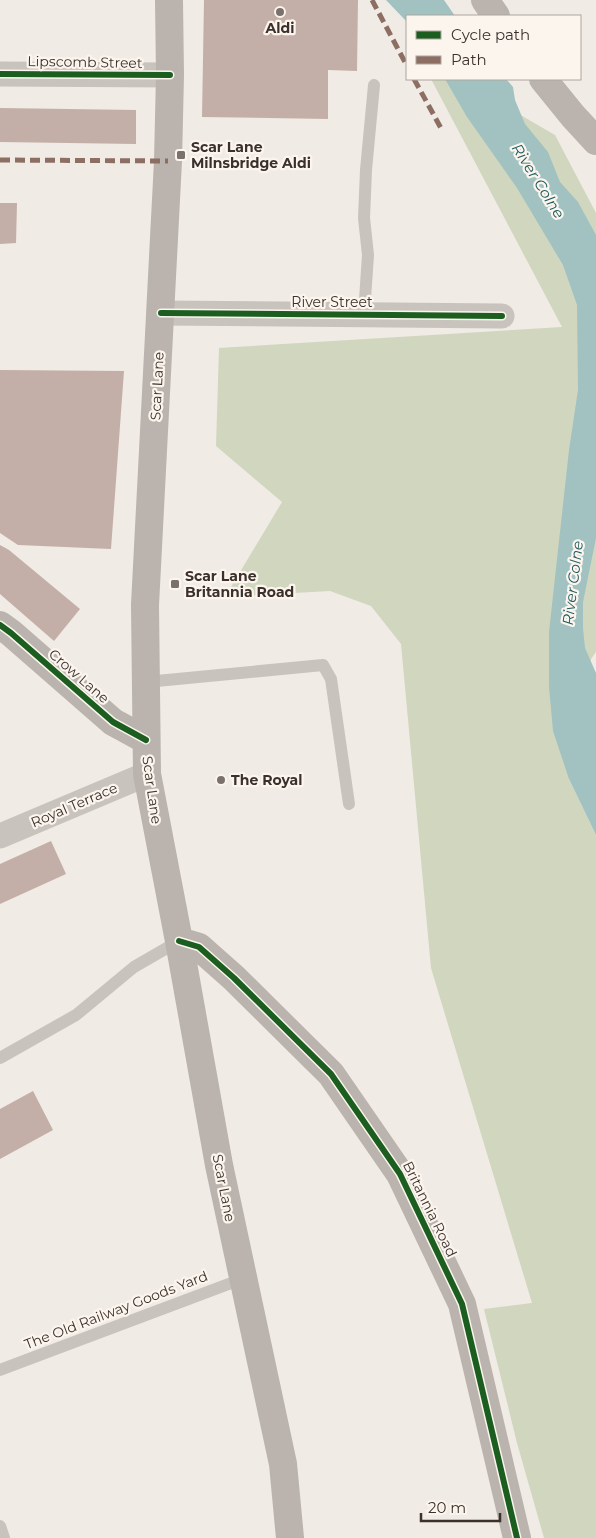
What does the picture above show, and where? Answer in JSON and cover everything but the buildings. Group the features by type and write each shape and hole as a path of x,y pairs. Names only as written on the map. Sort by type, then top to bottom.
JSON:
{"main road":[{"name":"Scar Lane","path":"169,0 170,75 161,313 145,605 147,774 219,1165 283,1464 290,1538"},
{"path":"485,0 495,15"},
{"path":"543,80 584,118 596,141"},
{"name":"Crow Lane","path":"0,625 113,722 146,740"},
{"name":"Britannia Road","path":"179,941 199,947 234,978 331,1074 400,1174 462,1304 517,1538"}],"street":[{"name":"Lipscomb Street","path":"0,74 170,75"},
{"name":"River Street","path":"161,313 502,316"},
{"name":"Royal Terrace","path":"0,836 147,774"}],"lane":[{"path":"364,314 368,255 364,218 366,170 374,85"},
{"path":"146,682 322,666 331,679 349,804"},
{"path":"0,1058 76,1015 134,967 179,941"},
{"name":"The Old Railway Goods Yard","path":"0,1370 242,1279"},
{"path":"0,1526 4,1538"}],"green space":[{"path":"432,80 460,80 555,135 596,213 596,652 591,659 569,779 596,835 596,1538 544,1538 517,1443 484,1309 532,1303 431,968 401,644 371,606 330,591 225,597 282,502 216,446 219,348 562,327"}],"water":[{"path":"386,0 444,0 454,15 406,15 406,21"},
{"name":"River Colne","path":"446,80 507,80 513,87 515,100 525,124 548,152 560,182 578,202 596,235 596,538 583,602 583,628 585,648 596,673 596,835 569,779 553,731 549,687 549,632 569,450 578,390 577,305 563,265 517,188 467,117"}],"marked path":[{"path":"372,0 406,64"},
{"path":"415,80 442,130"},
{"path":"0,160 168,161"}],"cycle path":[{"path":"0,74 170,75"},
{"path":"161,313 502,316"},
{"path":"0,625 113,722 146,740"},
{"path":"179,941 199,947 234,978 331,1074 400,1174 462,1304 517,1538"}],"place":[{"name":"Aldi","path":"280,12"},
{"name":"Scar Lane Milnsbridge Aldi","path":"181,155"},
{"name":"Scar Lane Britannia Road","path":"175,584"},
{"name":"The Royal","path":"221,780"}]}
